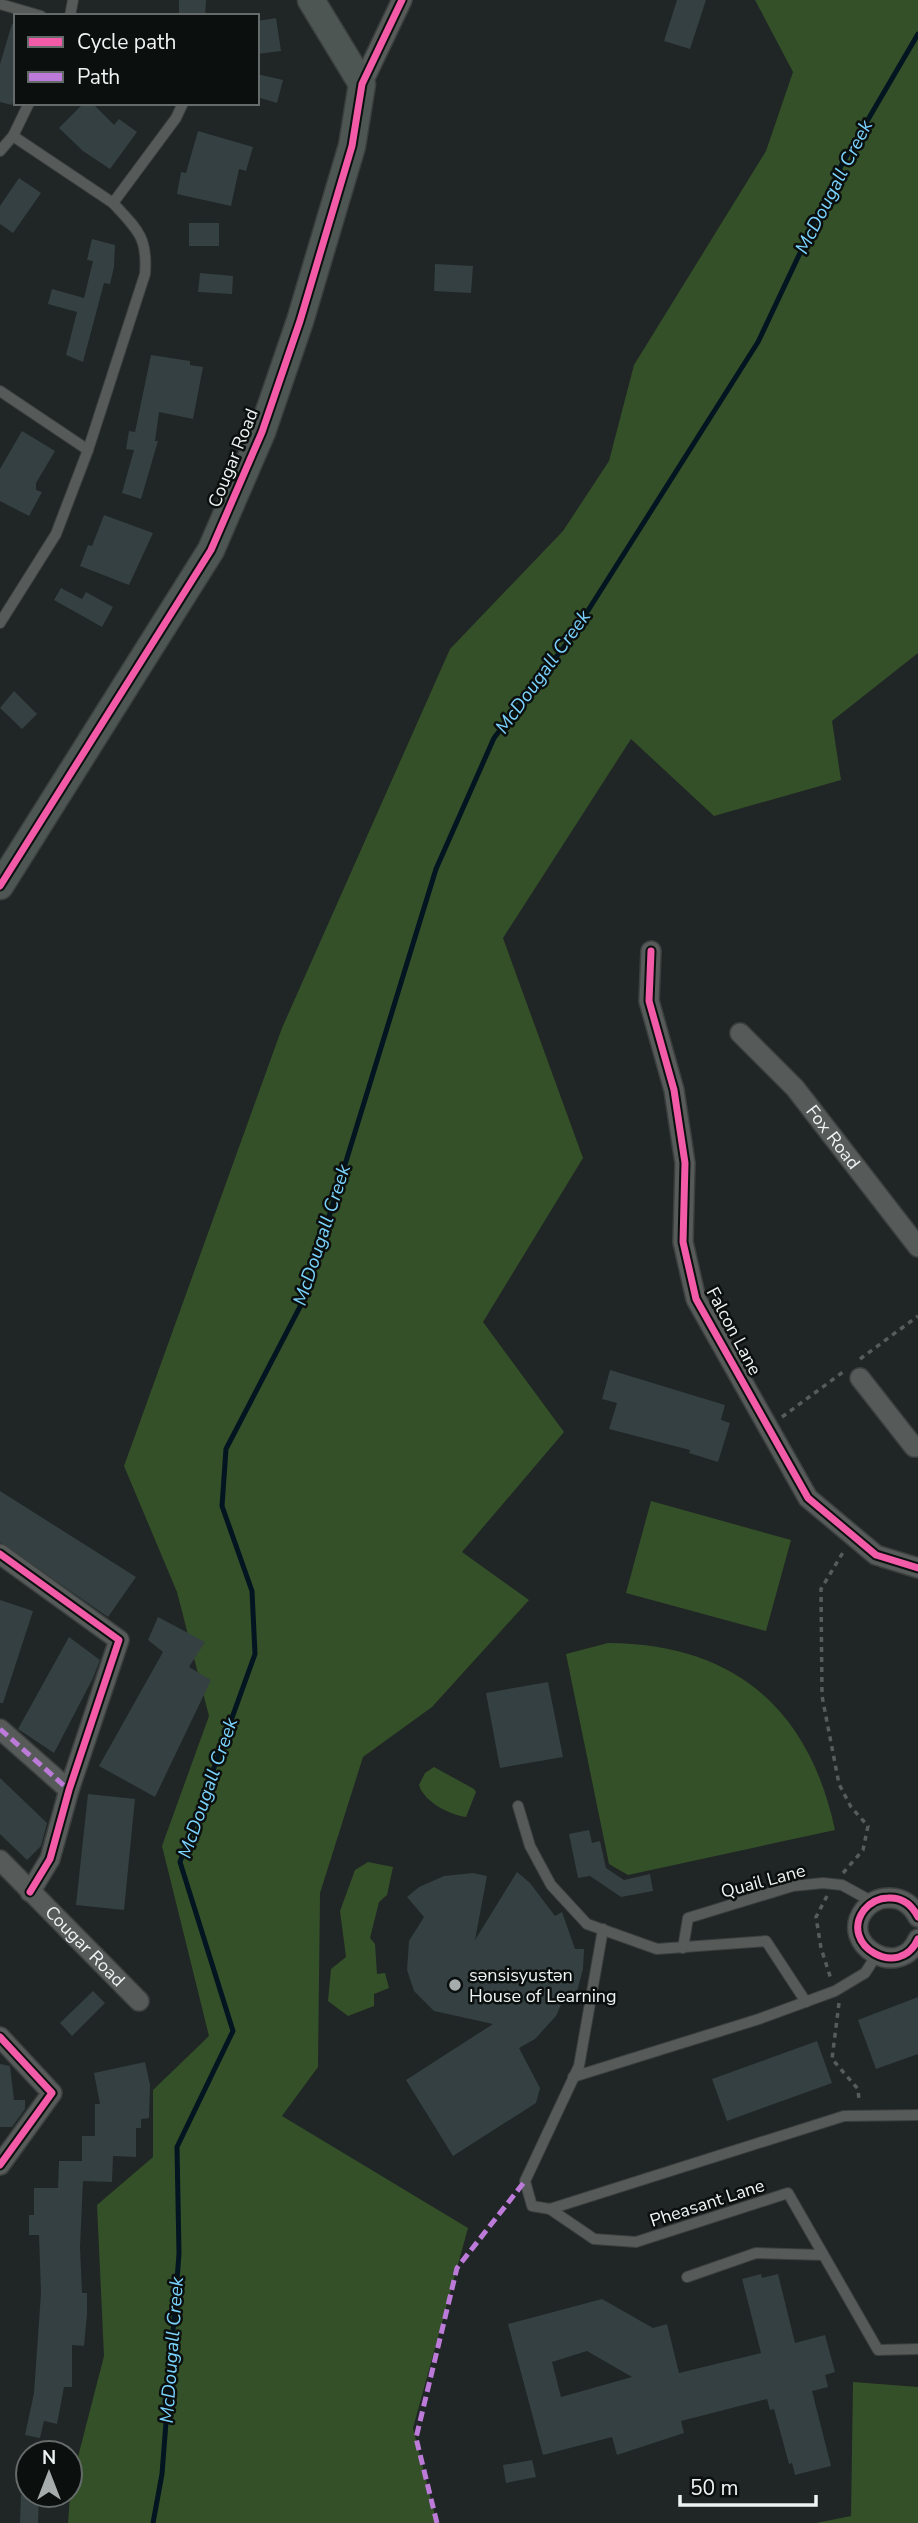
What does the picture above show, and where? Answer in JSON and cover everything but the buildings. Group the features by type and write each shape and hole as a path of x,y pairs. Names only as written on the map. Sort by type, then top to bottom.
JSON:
{"street":[{"path":"311,0 362,84"},
{"name":"Cougar Road","path":"4,872 211,550 262,432 300,321 352,146 362,84 402,0"},
{"name":"Falcon Lane","path":"651,951 649,1002 674,1090 685,1163 683,1242 696,1298 808,1498 876,1555 918,1568"},
{"name":"Fox Road","path":"740,1033 795,1088 918,1247"},
{"path":"859,1378 914,1447 918,1447"},
{"path":"0,1554 119,1640 69,1790 50,1859 30,1892"},
{"path":"0,1729 69,1790"},
{"name":"Cougar Road","path":"0,1860 139,2001"},
{"path":"918,1917 908,1904 900,1899 882,1898 873,1902 861,1916 859,1935 868,1951 885,1959 903,1956 918,1940"},
{"path":"0,2037 52,2093 0,2165"}],"lane":[{"path":"0,4 34,14"},
{"path":"0,151 13,136 28,105"},
{"path":"113,203 176,118 182,105"},
{"path":"0,622 56,534 88,450 145,274 147,250 140,232 113,203 13,136"},
{"path":"0,391 88,450"},
{"path":"518,1807 530,1846 551,1885 587,1923 657,1949 766,1941 806,2001"},
{"name":"Quail Lane","path":"683,1948 688,1918 793,1886 842,1885 873,1902"},
{"path":"603,1929 579,2066 525,2181 532,2206 550,2209 844,2116 918,2115"},
{"path":"573,2077 835,1991 865,1973 876,1956"},
{"name":"Pheasant Lane","path":"550,2209 594,2239 636,2242 788,2193 878,2350 918,2349"},
{"path":"687,2277 756,2253 823,2255"}],"path":[{"path":"839,1876 863,1850 868,1826 851,1807 839,1784 822,1696 821,1589 853,1536"},
{"path":"831,1888 816,1917 821,1948 833,1986"},
{"path":"837,1998 832,2059 858,2089 859,2100"}],"green space":[{"path":"755,0 918,0 918,653 832,721 841,780 714,816 631,739 503,938 583,1158 483,1322 564,1432 462,1552 529,1600 432,1707 363,1757 320,1893 318,2067 282,2116 468,2228 413,2428 437,2523 68,2523 69,2509 84,2509 83,2439 104,2356 97,2205 153,2157 153,2090 209,2036 162,1846 209,1716 177,1592 124,1466 282,1028 450,649 563,531 609,461 634,365 766,151 793,72"},
{"path":"651,1501 791,1540 766,1631 626,1593"},
{"path":"608,1643 653,1646 693,1655 728,1670 759,1691 785,1717 806,1749 823,1787 835,1830 628,1875 609,1864 566,1654"},
{"path":"434,1767 476,1792 466,1817 438,1807 422,1791 419,1785 425,1773"},
{"path":"368,1862 393,1867 387,1895 379,1902 370,1938 375,1944 377,1974 385,1973 389,1988 374,1994 374,2006 348,2016 328,2001 331,1969 346,1957 340,1911 355,1870"},
{"path":"853,2382 918,2387 918,2523 816,2523 851,2516"}],"waterway":[{"name":"McDougall Creek","path":"153,2523 162,2474 179,2254 177,2147 233,2031 180,1862 255,1654 252,1591 222,1506 226,1449 303,1301 436,869 494,738 570,639 758,342 842,164 918,34"}],"marked path":[{"path":"0,1729 69,1790"},
{"path":"437,2523 416,2438 457,2268 525,2181"}],"cycle path":[{"path":"0,886 211,550 262,432 300,321 352,146 362,84 402,0"},
{"path":"651,951 649,1001 674,1090 685,1163 683,1242 696,1299 808,1498 876,1555 918,1568"},
{"path":"0,1554 119,1640 69,1790 50,1859 30,1892"},
{"path":"918,1917 910,1905 902,1900 884,1898 866,1907 858,1923 859,1935 865,1946 886,1958 898,1957 909,1951 918,1939"},
{"path":"0,2037 52,2093 0,2165"}],"place":[{"name":"sənsisyustən House of Learning","path":"455,1985"}]}
